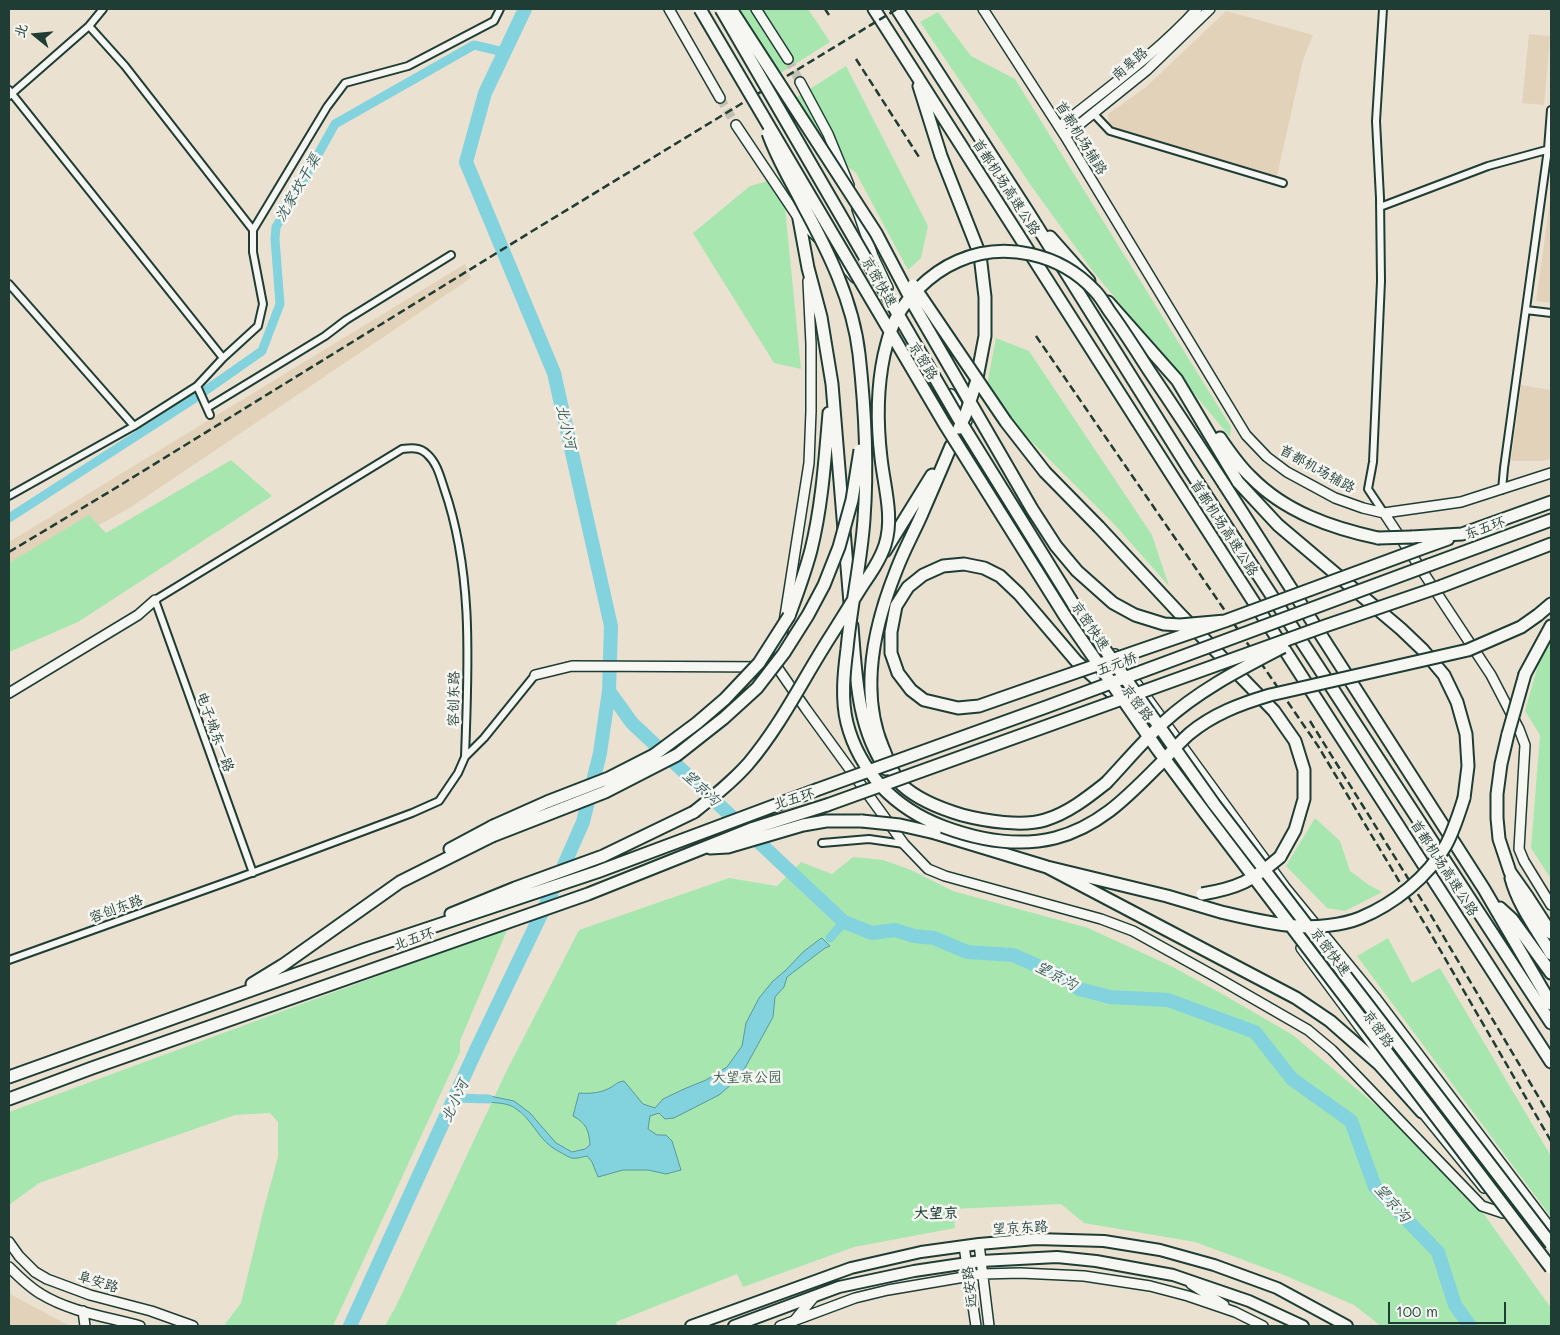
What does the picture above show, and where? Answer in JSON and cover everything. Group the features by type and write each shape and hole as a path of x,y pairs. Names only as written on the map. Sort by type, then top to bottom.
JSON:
{"highway":[{"name":"京密快速","path":"700,9 944,422 1064,616 1158,750 1205,813 1551,1268"},
{"name":"京密快速","path":"721,9 957,416 1077,610 1214,804 1551,1244"},
{"path":"732,9 876,234 920,315 1032,509 1056,546 1077,571 1124,610 1148,620 1164,624 1180,625 1225,621"},
{"name":"首都机场高速公路","path":"874,9 1157,452 1551,1062"},
{"name":"首都机场高速公路","path":"897,9 1028,212 1189,469 1551,1023"},
{"path":"900,784 877,734 870,684 873,650 883,608 896,570 965,416 976,383 985,336 985,297 980,255 941,156 914,70"},
{"path":"760,110 774,151 818,233 845,295 859,350 866,461 861,553 844,673 847,722 861,760 895,800 912,813 953,831 996,841 1031,842 1055,838 1076,831 1112,811 1186,736 1224,711 1270,696 1468,650 1521,626 1551,604"},
{"path":"1028,212 1177,380 1231,454 1251,477 1273,496 1311,517 1348,531 1378,538 1412,538 1462,534"},
{"path":"799,219 808,268 821,317 832,384 856,669 862,716 874,749 885,768 900,784 943,808 991,820 1030,822 1044,820 1063,812 1084,801 1106,783 1164,722 1197,695 1229,675 1325,626 1442,586 1551,544"},
{"path":"876,234 897,261 1006,422 1045,472 1274,711 1295,741 1304,770 1304,799 1295,830 1280,857 1262,872 1227,890 1167,896"},
{"path":"878,561 886,543 888,524 888,507 881,455 879,396 884,356 891,328 907,302 929,278 940,270 960,260 991,252 1026,252 1066,267 1096,291 1117,321 1490,898 1551,1004"},
{"path":"755,833 826,821 862,820 900,825 936,833 1047,867 1167,896 1221,912 1267,923 1298,927 1334,924 1358,919 1385,906 1410,887 1429,868 1446,845 1456,821 1464,798 1468,766 1466,734 1457,702 1444,675 1423,650 1401,629 1259,506 1238,482 1177,380"},
{"path":"234,996 283,965 400,882 546,802 609,778 654,755 697,723 725,699 759,662 789,616 800,587 811,548 822,480 832,384"},
{"path":"492,831 605,792 677,755 724,718 757,688 784,653 808,615 824,585 836,554 852,500 861,445 863,403"},
{"path":"366,949 515,888 603,856 694,812 732,781 761,748 785,712 825,644 951,446"},
{"path":"1110,691 1077,662 1019,594 1000,576 984,568 964,564 943,566 923,574 908,587 896,606 891,632 891,653 898,673 911,690 924,700 958,708 979,706 1038,685 1225,621 1551,502"},
{"name":"东五环","path":"1428,565 1551,520"},
{"name":"五元桥","path":"816,790 1428,565"},
{"name":"北五环","path":"9,1099 92,1068 588,894 703,848 755,833 827,805 1325,626"},
{"path":"1551,626 1525,674 1508,734 1497,794 1499,839 1514,888 1526,913 1551,954"},
{"name":"北五环","path":"9,1076 366,949 596,872 816,790"},
{"path":"1047,867 1296,998 1330,1021 1379,1064 1422,1112"},
{"path":"1510,872 1551,933"},
{"path":"1490,898 1512,919 1551,973"}],"main road":[{"name":"望京东路","path":"691,1326 851,1268 921,1252 1036,1239 1104,1241 1160,1250 1214,1264 1277,1288 1347,1326"},
{"path":"734,1326 838,1287 914,1271 981,1261 1057,1257 1131,1266 1182,1278 1249,1301 1303,1326"}],"street":[{"path":"104,9 89,26 10,93 224,358"},
{"path":"9,496 134,426 197,386 258,326 263,304 253,252 253,230 327,107 345,83 408,66 494,21 500,9"},
{"path":"669,9 720,98"},
{"path":"756,9 788,59"},
{"name":"首都机场辅路","path":"983,9 1065,136 1246,435 1267,457 1287,472 1335,498 1384,513"},
{"name":"南皋路","path":"1059,127 1144,60 1196,9"},
{"name":"南皋路","path":"1065,136 1147,70 1210,9"},
{"path":"1383,9 1376,121 1381,281 1375,420 1368,488 1491,675 1519,729 1524,745 1525,762 1519,849 1524,861 1551,905"},
{"path":"89,26 125,66 253,230"},
{"name":"京密路","path":"800,82 831,142 848,181 873,256 888,288 1013,500 1079,605 1285,887 1375,997 1551,1229"},
{"path":"1502,490 1550,149 1551,110"},
{"path":"1093,113 1110,131 1283,183"},
{"name":"京密路","path":"736,125 799,219 857,281 1110,691 1422,1112 1504,1213 1551,1275"},
{"path":"1380,207 1488,166 1550,149"},
{"path":"197,386 209,411 325,336 346,320 451,255"},
{"path":"808,268 811,344 809,463 777,667 904,844 928,869 945,876 1101,919 1132,931 1308,1030 1332,1050 1482,1206 1504,1213"},
{"path":"9,284 134,426"},
{"path":"1526,310 1551,313"},
{"name":"容创东路","path":"9,960 252,873 439,801 458,773 465,757 468,636 462,566 450,506 436,464 426,453 414,448 402,449 154,600"},
{"path":"1384,513 1461,502 1551,473"},
{"path":"9,686 134,610 154,600"},
{"path":"9,693 138,615 154,600"},
{"name":"电子城东一路","path":"154,600 252,873"},
{"path":"465,757 484,738 535,675 572,666 777,667"},
{"path":"822,843 869,839 904,844"},
{"name":"阜安路","path":"9,1242 19,1256 35,1272 47,1279 90,1295 151,1311 193,1326"},
{"name":"远安路","path":"979,1244 989,1326"},
{"name":"远安路","path":"964,1246 976,1326"},
{"path":"9,1267 24,1282 57,1302 140,1326"},
{"path":"780,1326 855,1298 888,1290 982,1274 1048,1274 1119,1280 1150,1286 1235,1312"},
{"path":"1182,1278 1235,1312 1263,1326"},
{"path":"794,1321 814,1296"},
{"path":"83,1311 85,1326"}],"shaded area":[{"path":"1226,11 1313,35 1303,60 1277,176 1109,126 1108,114 1146,87"},
{"path":"1529,34 1550,36 1544,105 1522,103"},
{"path":"1551,194 1551,303 1536,301"},
{"path":"465,264 471,278 131,507 9,576 9,542"},
{"path":"1521,385 1551,390 1551,459 1542,461 1511,461"},
{"path":"9,1291 12,1295 70,1326 9,1326"}],"green space":[{"path":"734,9 808,9 830,42 773,78"},
{"path":"938,12 971,56 1015,79 1231,427 1230,437 1092,270 1032,187 920,22"},
{"path":"846,66 928,226 921,258 908,270 856,173 819,143 791,101"},
{"path":"782,177 801,369 774,363 693,233 750,186"},
{"path":"996,338 1029,351 1152,535 1169,586 1114,524 985,395"},
{"path":"231,460 272,496 78,622 9,652 9,563 89,515 106,533"},
{"path":"1551,642 1551,879 1531,848 1540,735 1525,711 1538,665"},
{"path":"1315,818 1340,841 1350,871 1382,892 1345,911 1327,908 1286,866"},
{"name":"大望京公园","path":"853,857 883,860 911,870 953,891 1088,928 1171,966 1293,1035 1437,1157 1476,1203 1551,1308 1551,1326 1381,1326 1354,1305 1284,1275 1195,1242 1084,1223 1061,1204 953,1209 955,1228 854,1247 743,1287 737,1274 616,1322 617,1326 385,1326 506,1072 579,930 729,878 777,886 801,862 832,874"},
{"path":"508,928 460,1041 460,1052 333,1326 229,1326 225,1324 241,1303 278,1157 278,1122 270,1113 235,1115 39,1183 9,1205 9,1112"},
{"path":"1388,938 1412,983 1440,968 1551,1156 1551,1217 1357,956"}],"water":[{"path":"822,938 830,946 787,977 784,987 775,997 773,1017 740,1077 719,1095 674,1118 665,1119 659,1113 650,1116 648,1129 657,1135 666,1135 672,1141 681,1170 666,1174 648,1170 623,1170 598,1177 592,1162 587,1156 572,1158 566,1156 545,1142 526,1118 515,1108 505,1104 488,1102 490,1096 514,1101 530,1113 556,1143 572,1152 585,1149 590,1145 588,1131 581,1121 573,1116 579,1093 601,1092 624,1081 643,1104 655,1108 663,1099 706,1080 727,1067 742,1046 746,1023 759,998 773,981 803,952"}],"waterway":[{"name":"北小河","path":"525,9 485,93 466,162 554,373 611,626 609,691 600,753 583,822 564,865"},
{"name":"沈家坟干渠","path":"9,518 192,400 262,351 280,304 275,239 276,227 335,124 474,45 504,52"},
{"name":"望京沟","path":"609,691 632,723 844,922 872,933 895,930 914,936 934,938 967,952 1013,955 1063,977 1079,989 1110,997 1168,1000 1255,1032 1292,1079 1351,1121 1375,1187 1438,1252 1455,1305 1470,1326"},
{"name":"北小河","path":"350,1326 477,1048 559,877"},
{"path":"830,938 844,922"},
{"path":"454,1098 489,1099"}],"tunnel":[{"path":"788,59 800,82"},
{"path":"720,98 736,125"}],"railway":[{"path":"825,9 829,15"},
{"path":"9,552 897,9"},
{"path":"856,59 919,157"},
{"path":"1036,336 1318,746 1432,936 1551,1141"},
{"path":"1310,721 1429,912 1551,1118"}],"district":[{"name":"大望京","path":"936,1213"}]}
